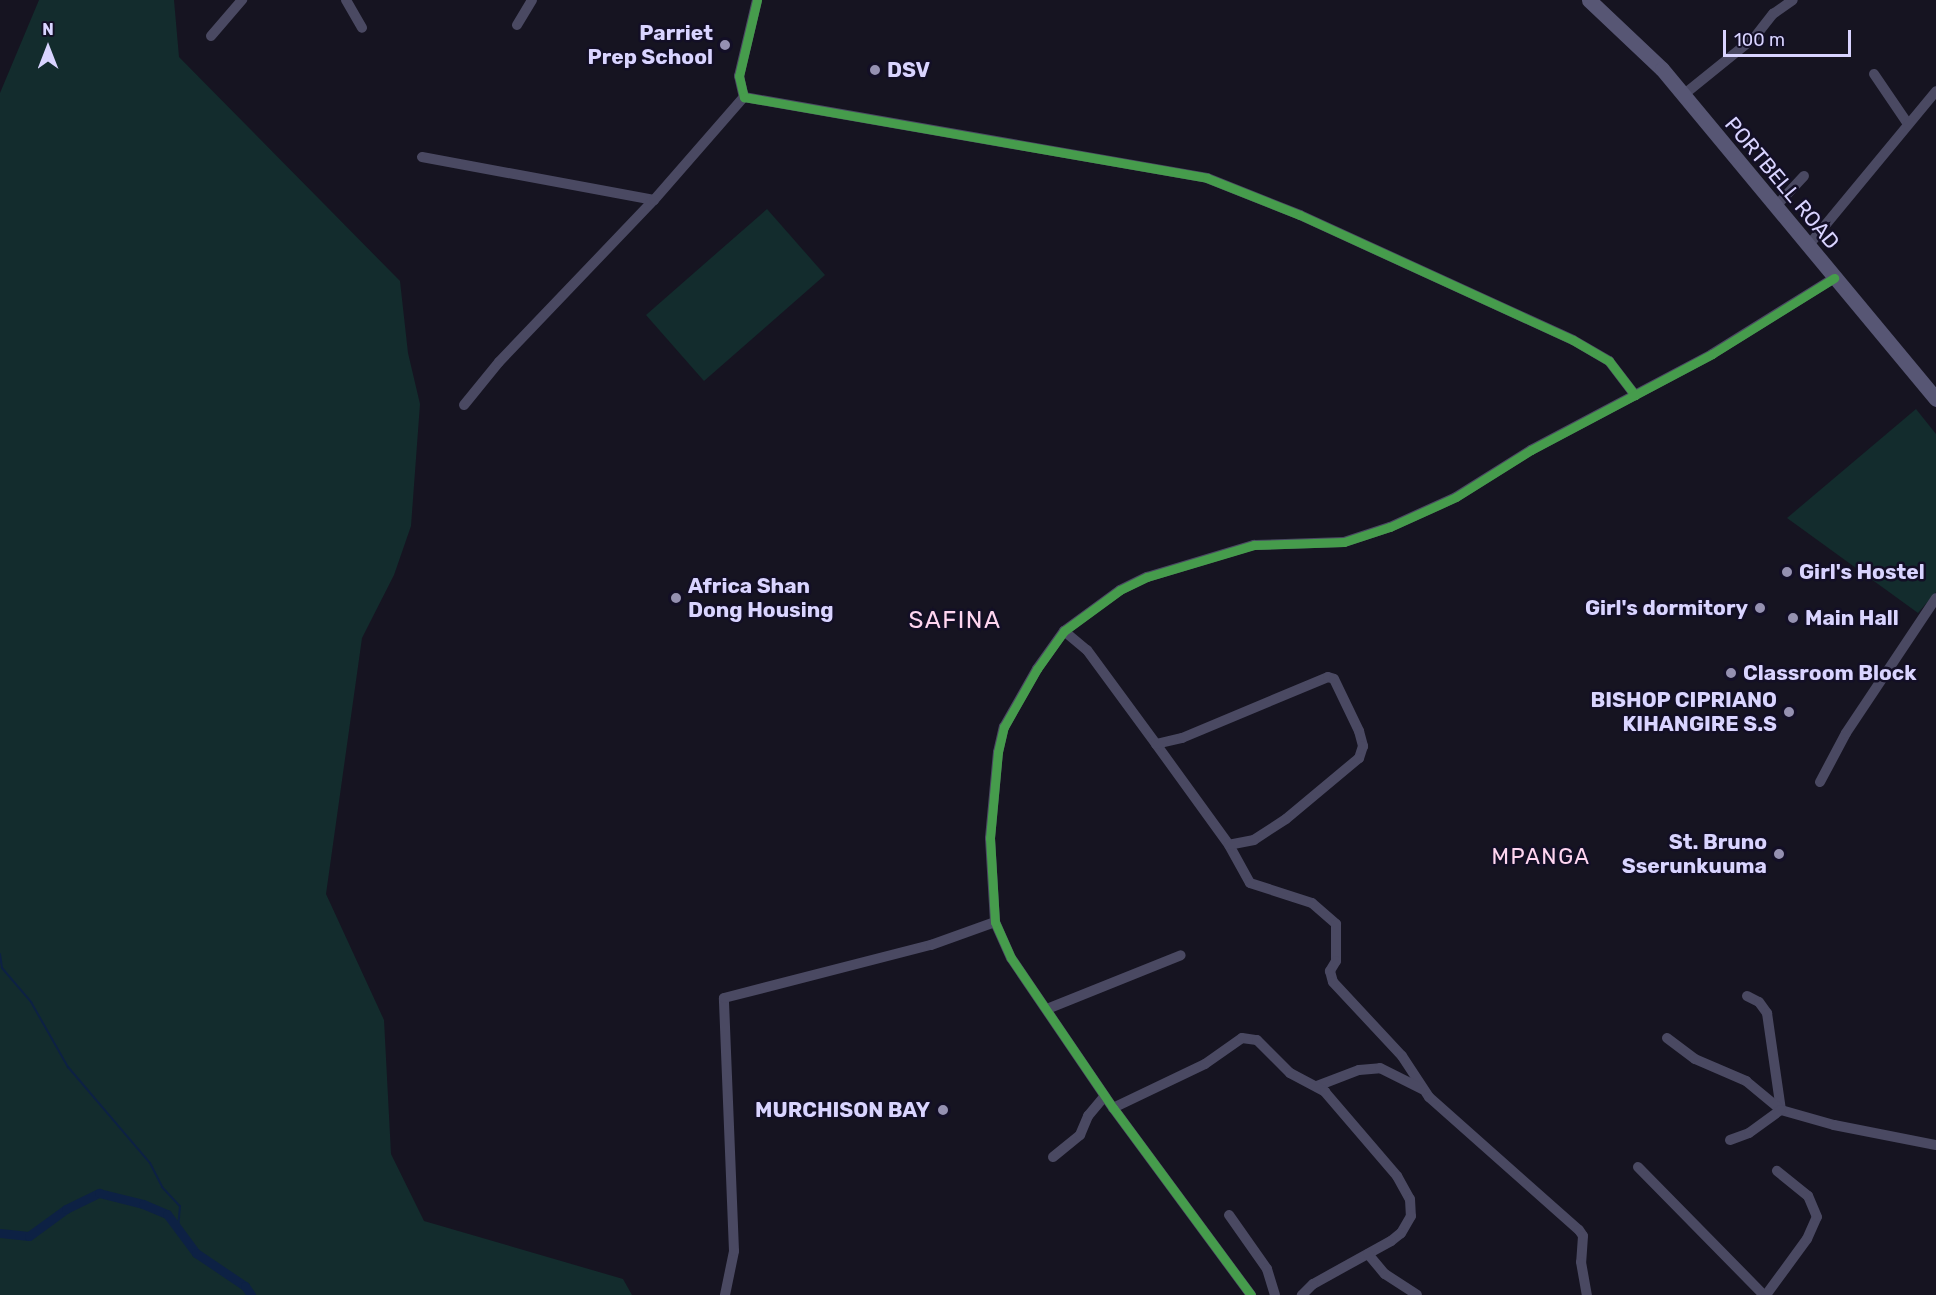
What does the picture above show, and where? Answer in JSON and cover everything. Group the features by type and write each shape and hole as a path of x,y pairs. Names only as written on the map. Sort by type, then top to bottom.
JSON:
{"main road":[{"name":"PORTBELL ROAD","path":"1589,0 1662,69 1682,96 1936,399"}],"street":[{"path":"211,36 242,0"},
{"path":"346,0 362,28"},
{"path":"517,25 532,0"},
{"path":"744,97 739,76 756,0"},
{"path":"1682,96 1754,38 1773,14 1793,0"},
{"path":"1874,74 1908,124"},
{"path":"1808,246 1936,91"},
{"path":"464,405 499,362 654,200 744,97"},
{"path":"744,97 1207,178 1300,215 1573,340 1609,361 1635,395"},
{"path":"422,157 654,200"},
{"path":"1776,206 1804,176"},
{"path":"1251,1295 1113,1108 1011,958 995,922 990,838 998,752 1004,728 1037,669 1064,631 1119,590 1147,577 1254,545 1344,542 1375,533 1456,497 1531,450 1712,354 1834,278"},
{"path":"1820,782 1842,739 1936,598"},
{"path":"1064,631 1087,650 1229,845 1254,886 1312,903 1336,924 1336,961 1329,971 1333,982 1402,1056 1424,1089 1579,1230 1583,1236 1581,1263 1587,1295"},
{"path":"1156,744 1182,738 1328,676 1334,679 1359,731 1363,746 1359,758 1286,819 1254,840 1229,845"},
{"path":"725,1295 734,1251 724,998 931,945 995,922"},
{"path":"1047,1008 1181,955"},
{"path":"1747,996 1759,1002 1767,1013 1782,1110"},
{"path":"1113,1108 1205,1064 1242,1038 1257,1040 1290,1073 1317,1086 1387,1163 1410,1199 1411,1216 1401,1233 1302,1295"},
{"path":"1667,1038 1695,1059 1746,1081 1782,1110 1834,1125 1936,1145"},
{"path":"1317,1086 1359,1070 1380,1068 1424,1089"},
{"path":"1053,1157 1080,1136 1088,1116 1105,1096"},
{"path":"1730,1140 1749,1133 1782,1110"},
{"path":"1638,1167 1765,1295 1808,1239 1817,1217 1808,1196 1777,1171"},
{"path":"1229,1215 1267,1269 1275,1295"},
{"path":"1368,1254 1385,1274 1418,1295"}],"green space":[{"path":"39,0 174,0 179,57 400,281 408,353 420,404 411,526 394,575 362,638 326,894 384,1020 391,1154 424,1221 623,1279 632,1295 0,1295 0,93"},
{"path":"767,209 825,275 704,381 646,315"},
{"path":"1916,409 1936,434 1936,592 1918,613 1787,518"}],"waterway":[{"path":"0,954 2,968 31,1002 68,1067 150,1163 162,1187 180,1206 178,1228"},
{"path":"0,1233 29,1236 66,1209 99,1193 143,1204 167,1214 196,1253 245,1286 251,1295"}],"cycle path":[{"path":"757,0 739,76 744,97 1207,178 1300,215 1573,340 1609,361 1635,395"},
{"path":"1251,1295 1113,1108 1011,958 995,922 990,838 998,752 1004,727 1037,669 1064,631 1120,590 1147,577 1254,545 1344,542 1390,527 1456,497 1531,450 1712,354 1834,278"}],"place":[{"name":"Parriet Prep School","path":"725,45"},
{"name":"DSV","path":"875,70"},
{"name":"Girl's Hostel","path":"1787,572"},
{"name":"Africa Shan Dong Housing","path":"676,598"},
{"name":"Girl's dormitory","path":"1760,608"},
{"name":"Main Hall","path":"1793,618"},
{"name":"Classroom Block","path":"1731,673"},
{"name":"BISHOP CIPRIANO KIHANGIRE S.S","path":"1789,712"},
{"name":"St. Bruno Sserunkuuma","path":"1779,854"},
{"name":"MURCHISON BAY","path":"943,1110"}],"district":[{"name":"SAFINA","path":"955,621"},
{"name":"MPANGA","path":"1541,857"}]}
